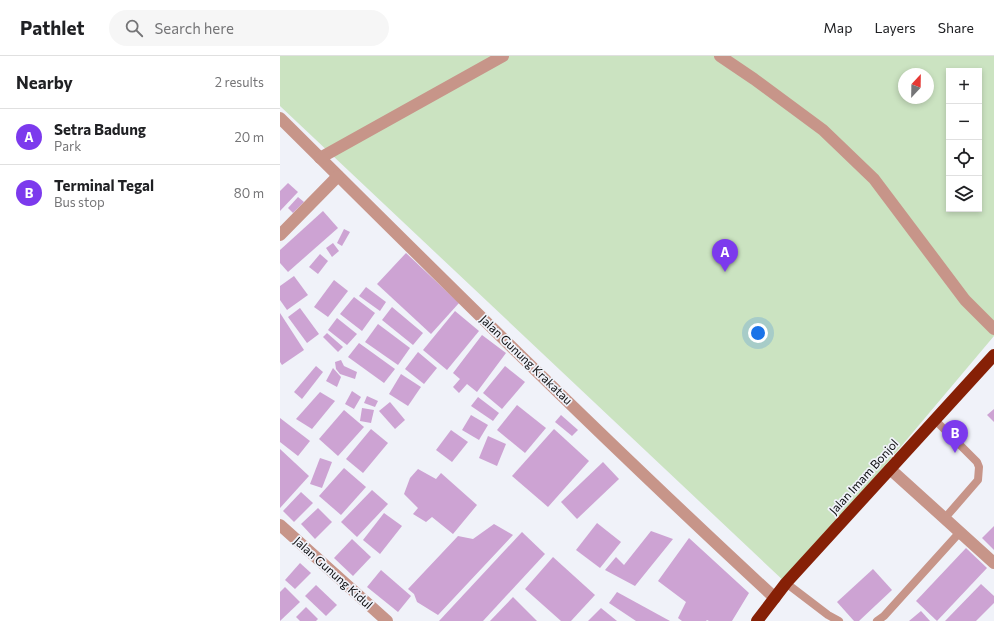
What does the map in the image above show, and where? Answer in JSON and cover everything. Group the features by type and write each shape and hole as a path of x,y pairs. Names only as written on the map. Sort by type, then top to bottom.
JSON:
{"highway":[{"name":"Jalan Imam Bonjol","path":"757,621 786,583 994,355"}],"street":[{"path":"320,158 503,56"},
{"path":"720,56 823,130 874,179 965,300 994,329"},
{"name":"Jalan Gunung Krakatau","path":"280,118 487,324 775,598"},
{"path":"280,235 338,176"},
{"path":"890,469 994,563"},
{"name":"Jalan Gunung Kidul","path":"280,525 387,621"}],"lane":[{"path":"935,420 977,462 979,467 978,480 945,518"},
{"path":"876,621 884,616 960,532"},
{"path":"786,583 828,615 840,621"}],"green space":[{"path":"280,56 994,56 994,336 786,583 280,106"}],"building":[{"path":"288,183 298,192 280,211 280,191"},
{"path":"298,197 304,202 293,213 288,208"},
{"path":"323,211 338,228 288,272 280,263 280,250"},
{"path":"344,229 350,232 342,246 337,243"},
{"path":"333,243 339,251 332,257 326,248"},
{"path":"406,253 459,303 431,334 377,284"},
{"path":"320,254 328,261 318,274 309,267"},
{"path":"294,276 308,295 287,310 280,300 280,286"},
{"path":"334,280 348,291 328,317 314,307"},
{"path":"366,287 386,302 380,311 359,296"},
{"path":"354,297 375,313 362,331 340,314"},
{"path":"392,307 423,333 413,345 382,320"},
{"path":"300,308 319,334 307,343 288,317"},
{"path":"455,311 479,331 447,370 423,350"},
{"path":"280,313 304,350 282,365 280,362"},
{"path":"337,318 357,334 347,345 328,330"},
{"path":"378,324 410,348 398,365 365,342"},
{"path":"327,333 343,347 338,352 323,337"},
{"path":"482,335 506,353 477,392 467,384 459,393 453,387 460,379 453,373"},
{"path":"359,343 395,369 384,383 348,357"},
{"path":"418,352 437,368 424,384 405,369"},
{"path":"341,360 344,366 357,372 355,379 340,374 336,369 335,362"},
{"path":"316,366 323,372 302,399 294,392"},
{"path":"505,366 525,382 502,409 483,393"},
{"path":"333,368 341,377 337,387 326,381"},
{"path":"401,374 421,387 408,406 389,394"},
{"path":"352,391 361,397 354,409 345,404"},
{"path":"320,392 335,401 312,429 296,419"},
{"path":"367,396 378,401 375,407 364,403"},
{"path":"478,397 499,413 493,421 471,406"},
{"path":"390,402 405,420 395,429 379,411"},
{"path":"517,405 546,428 525,453 497,430"},
{"path":"362,408 374,410 371,423 360,421"},
{"path":"994,409 994,422 987,415"},
{"path":"344,410 364,427 338,456 319,439"},
{"path":"471,415 488,425 479,440 462,430"},
{"path":"561,415 578,430 572,436 555,422"},
{"path":"280,418 310,441 298,456 280,442"},
{"path":"371,429 388,443 363,473 346,459"},
{"path":"554,429 589,461 548,507 512,476"},
{"path":"451,430 468,442 452,462 436,450"},
{"path":"488,436 506,444 497,466 479,458"},
{"path":"280,449 309,476 280,508"},
{"path":"320,458 332,462 322,488 310,484"},
{"path":"603,462 619,479 577,519 561,502"},
{"path":"344,468 366,487 341,515 319,496"},
{"path":"418,469 436,479 441,473 477,505 453,534 432,517 426,522 413,514 418,508 404,494 410,478"},
{"path":"372,490 388,504 357,537 341,522"},
{"path":"301,492 313,503 294,522 283,511"},
{"path":"318,508 332,522 315,539 301,524"},
{"path":"384,513 402,526 380,554 363,540"},
{"path":"597,523 621,542 600,568 576,550"},
{"path":"494,524 513,535 438,615 417,602 414,594 408,589 458,536 473,539"},
{"path":"994,526 994,550 982,538"},
{"path":"651,531 673,539 635,586 605,570 616,557 624,565"},
{"path":"522,532 545,554 483,621 439,621"},
{"path":"689,538 749,593 732,621 682,621 678,618 686,602 658,581"},
{"path":"352,539 371,557 353,576 334,558"},
{"path":"966,548 987,568 937,621 916,601"},
{"path":"553,557 595,595 571,621 561,621 525,589"},
{"path":"300,563 311,573 295,589 285,580"},
{"path":"873,569 892,590 859,621 854,621 837,602"},
{"path":"381,570 411,596 398,612 367,587"},
{"path":"981,584 994,596 994,603 976,621 945,621"},
{"path":"316,585 337,605 326,616 305,596"},
{"path":"285,587 300,602 280,621 280,592"},
{"path":"617,592 670,621 636,621 609,603"},
{"path":"513,597 537,621 490,621"},
{"path":"306,607 318,619 316,621 300,621 296,617"},
{"path":"601,608 617,621 588,621"},
{"path":"921,611 930,621 909,621"}],"place":[{"name":"Setra Badung","path":"725,272"},
{"name":"Terminal Tegal","path":"955,453"}]}
